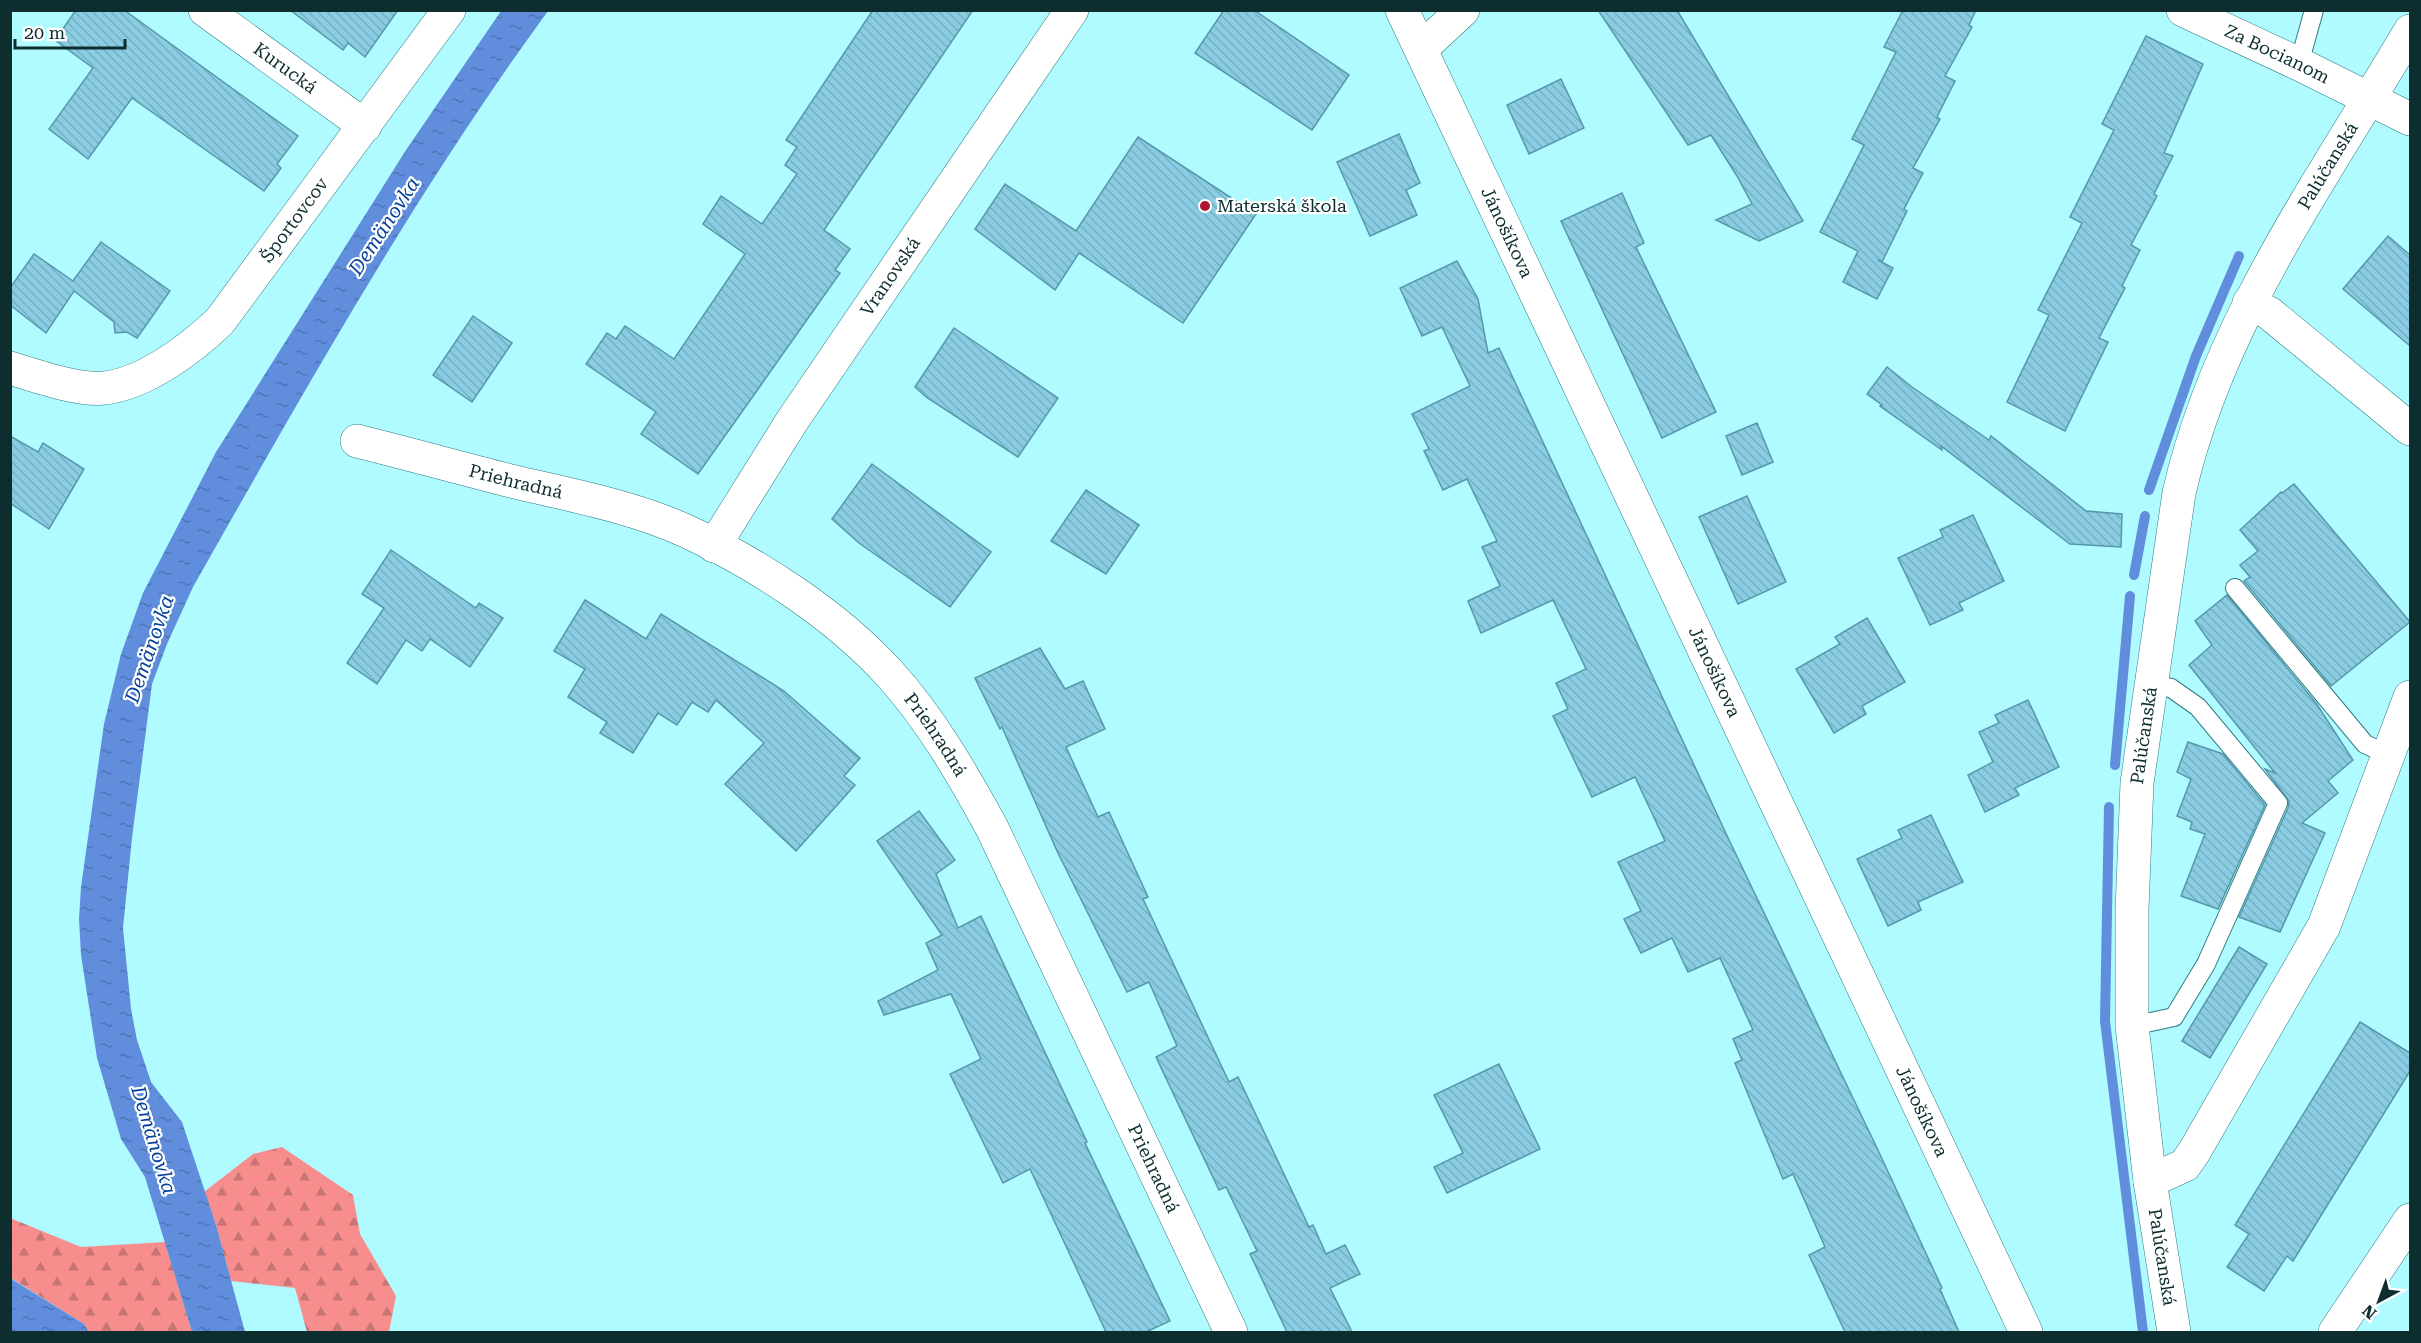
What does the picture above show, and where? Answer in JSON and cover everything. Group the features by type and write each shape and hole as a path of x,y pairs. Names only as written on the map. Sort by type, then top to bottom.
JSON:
{"street":[{"name":"Kurucká","path":"205,10 365,126"},
{"name":"Športovcov","path":"10,368 62,384 105,388 137,378 166,364 220,321 449,10"},
{"name":"Vranovská","path":"714,546 792,421 1072,10"},
{"name":"Jánošíkova","path":"1402,10 2026,1332"},
{"path":"1421,49 1463,10"},
{"name":"Za Bocianom","path":"2183,10 2299,63 2410,119"},
{"name":"Palúčanská","path":"2174,1332 2150,1181 2132,1026 2132,910 2137,783 2179,493 2186,460 2212,387 2249,303 2283,240 2410,31"},
{"path":"2249,303 2270,313 2410,429"},
{"name":"Priehradná","path":"357,441 588,499 686,531 750,565 825,616 857,641 890,674 950,757 992,828 1231,1332"},
{"path":"2150,1181 2185,1165 2194,1152 2324,926 2410,697"},
{"path":"2335,1332 2410,1220"}],"lane":[{"path":"2299,63 2314,10"},
{"path":"2235,588 2365,744 2389,755"},
{"path":"2132,1026 2174,1017 2206,964 2278,803 2198,707 2171,688 2151,685"}],"green space":[{"path":"282,1147 353,1195 360,1234 396,1296 389,1332 307,1332 295,1288 231,1281 216,1225 204,1192 253,1154"},
{"path":"10,1218 81,1247 165,1242 192,1332 89,1332 84,1324 11,1278"}],"water":[{"name":"Demänovka","path":"501,11 548,11 452,150 319,367 193,587 152,684 123,928 131,1009 137,1040 151,1082 182,1122 216,1225 245,1332 192,1332 145,1177 121,1139 97,1058 81,955 79,919 81,887 104,724 121,654 143,593 216,452 406,150"},
{"path":"10,1278 84,1324 89,1332 11,1332"}],"building":[{"path":"76,10 124,10 298,136 277,164 281,168 264,191 132,98 88,159 49,129 93,68 55,40"},
{"path":"290,10 398,10 365,57 348,43 343,50"},
{"path":"873,10 973,10 824,230 850,249 835,270 840,273 698,474 641,434 656,412 586,364 607,333 616,339 625,326 674,359 745,254 703,224 721,196 762,224 797,174 785,165 797,147 786,140"},
{"path":"1224,10 1254,10 1349,75 1312,130 1195,53"},
{"path":"1598,10 1677,10 1803,221 1759,241 1716,220 1752,204 1737,176 1711,135 1688,145"},
{"path":"1903,10 1976,10 1969,25 1972,27 1945,76 1955,81 1937,117 1940,119 1913,168 1923,173 1904,209 1907,211 1882,262 1878,260 1893,268 1877,299 1843,282 1858,251 1820,232 1864,145 1852,139 1896,52 1884,47"},
{"path":"2146,36 2203,64 2164,153 2173,156 2154,194 2157,196 2131,245 2140,250 2122,286 2125,288 2099,338 2108,342 2065,431 2007,402 2049,315 2038,310 2082,223 2070,217 2114,130 2102,124"},
{"path":"1561,79 1584,128 1529,154 1507,105"},
{"path":"1399,134 1420,183 1406,190 1417,215 1370,236 1337,162"},
{"path":"1138,137 1256,214 1183,323 1079,253 1055,290 975,229 1005,184 1076,231"},
{"path":"1622,193 1644,243 1636,247 1716,412 1662,438 1561,221"},
{"path":"2388,236 2410,255 2410,346 2343,289"},
{"path":"101,242 170,291 137,338 127,332 115,333 114,322 74,291 46,333 10,305 10,288 34,254 73,281"},
{"path":"1457,261 1478,299 1488,353 1499,348 1730,842 1877,1148 1942,1288 1940,1289 1959,1332 1845,1332 1809,1255 1825,1247 1793,1174 1783,1179 1735,1063 1742,1060 1733,1039 1753,1030 1720,958 1688,972 1672,938 1641,953 1624,919 1641,911 1618,862 1665,841 1635,777 1592,797 1553,716 1568,709 1556,683 1586,669 1553,600 1481,633 1468,601 1500,586 1482,547 1497,541 1467,479 1443,490 1424,451 1429,449 1412,414 1470,386 1442,327 1422,336 1400,288"},
{"path":"473,316 512,343 472,402 433,375"},
{"path":"954,328 1058,398 1018,457 926,397 915,387"},
{"path":"1887,367 1989,440 1991,436 2086,511 2122,514 2121,547 2070,544 1941,446 1942,450 1880,406 1882,405 1867,394"},
{"path":"1757,423 1773,462 1742,475 1726,436"},
{"path":"10,436 38,452 43,443 84,469 49,529 10,503"},
{"path":"872,464 991,552 950,607 859,543 832,519"},
{"path":"2294,484 2410,622 2331,686 2244,581 2250,577 2240,565 2258,551 2240,530 2281,492"},
{"path":"1086,490 1139,525 1106,574 1051,541"},
{"path":"1747,496 1786,582 1738,604 1699,517"},
{"path":"1973,515 2004,581 1959,603 1963,610 1930,625 1898,558 1943,537 1940,530"},
{"path":"391,550 476,608 479,603 503,618 470,667 430,639 422,651 406,640 377,684 347,663 384,608 362,594"},
{"path":"2227,595 2316,703 2353,760 2328,781 2338,793 2302,823 2325,833 2280,932 2239,917 2288,808 2289,801 2265,769 2275,773 2189,665 2212,645 2195,621"},
{"path":"585,600 646,639 661,614 784,691 860,758 844,776 855,785 796,851 725,784 764,743 716,700 708,712 692,702 677,725 658,713 633,753 600,733 607,722 568,697 585,669 554,651"},
{"path":"1867,618 1905,682 1862,706 1866,714 1834,733 1796,669 1840,644 1835,637"},
{"path":"1040,648 1065,689 1083,681 1105,729 1066,747 1098,817 1109,812 1148,897 1143,899 1229,1082 1238,1077 1309,1227 1313,1225 1326,1254 1345,1245 1360,1274 1330,1288 1352,1332 1287,1332 1250,1254 1257,1251 1226,1187 1219,1190 1156,1057 1177,1046 1149,982 1127,992 1057,851 1002,727 1000,729 975,678"},
{"path":"2028,700 2059,767 2015,788 2019,795 1985,812 1968,775 1993,762 1979,732 1999,723 1995,715"},
{"path":"2188,742 2223,754 2265,805 2218,909 2181,896 2205,834 2190,829 2192,822 2177,816 2191,779 2177,772"},
{"path":"919,811 955,860 936,874 958,928 981,916 1170,1321 1146,1332 1106,1332 1030,1169 1003,1183 950,1074 981,1059 951,994 884,1015 878,1001 938,970 926,943 942,935 877,841"},
{"path":"1931,815 1963,882 1918,902 1921,910 1888,926 1857,859 1902,838 1898,830"},
{"path":"2239,947 2267,964 2210,1058 2182,1041"},
{"path":"2360,1022 2410,1053 2410,1071 2293,1261 2287,1256 2264,1291 2227,1267 2249,1234 2235,1225"},
{"path":"1499,1064 1540,1149 1447,1193 1434,1167 1463,1153 1434,1095"}],"waterway":[{"path":"2149,490 2196,356 2239,256"},
{"path":"2134,575 2145,516"},
{"path":"2115,765 2130,596"},
{"path":"2109,807 2105,1021 2143,1332"}],"place":[{"name":"Materská škola","path":"1205,206"}]}
